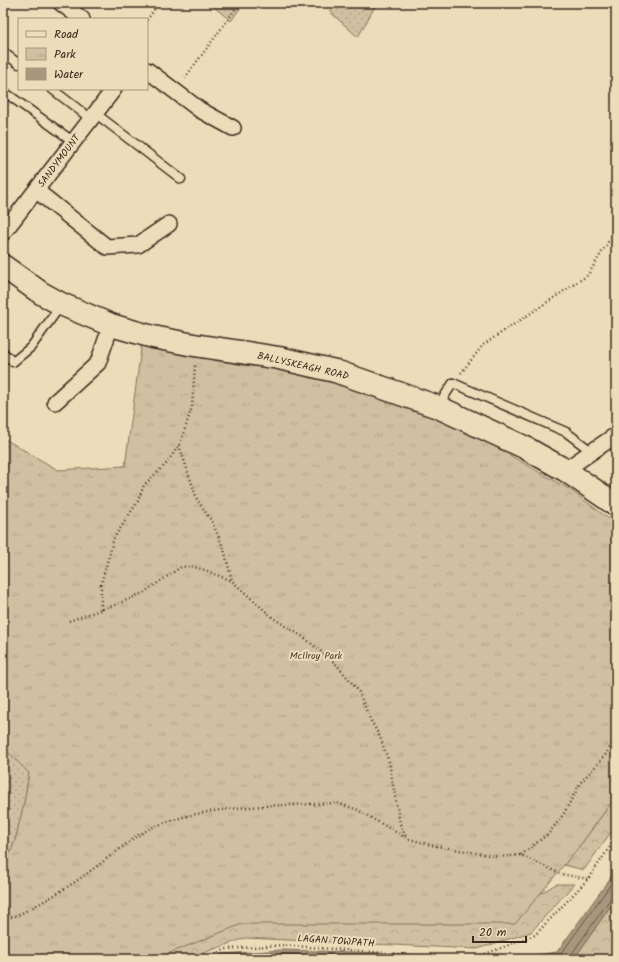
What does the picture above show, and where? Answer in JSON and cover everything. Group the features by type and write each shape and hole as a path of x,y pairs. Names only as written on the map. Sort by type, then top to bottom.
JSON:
{"main road":[{"name":"BALLYSKEAGH ROAD","path":"3,266 42,293 61,304 111,325 153,337 194,346 279,358 335,371 438,407 524,447 565,470 616,505"}],"street":[{"path":"61,3 81,18"},
{"path":"148,71 200,110 233,128"},
{"name":"SANDYMOUNT","path":"3,233 37,191 113,90"},
{"path":"37,191 107,247 138,245 170,224"},
{"path":"55,402 98,363 111,325"},
{"path":"565,470 616,435"}],"lane":[{"path":"3,52 18,63"},
{"path":"54,90 93,116 181,179"},
{"path":"3,91 74,142"},
{"path":"3,352 13,362 31,347 61,304"},
{"path":"438,407 453,383 566,432 591,451"}],"path":[{"path":"148,19 156,7 156,3"},
{"path":"175,91 240,3"},
{"path":"453,383 482,345 588,275 616,229"},
{"path":"101,609 101,584 114,538 136,505 144,485 166,464 179,445 192,407 195,356 194,346"},
{"path":"179,445 197,499 212,522 224,549 232,581"},
{"path":"69,621 120,603 143,592 181,568 190,566 205,570 232,581 272,618 303,637 335,663 358,690 370,720 380,736 389,762 400,824 406,838"},
{"path":"521,855 549,833 575,796 581,782 604,757 616,738"},
{"path":"3,918 9,918 22,913 46,900 154,826 216,810 336,803 356,809 406,838 431,845 500,857 521,855 561,874 588,879"},
{"name":"LAGAN TOWPATH","path":"200,959 227,949 281,944 452,958 480,956 536,935 588,879 616,838"}],"green space":[{"path":"209,3 244,3 231,21"},
{"path":"337,3 377,3 358,37 330,12"},
{"name":"McIlroy Park","path":"142,341 297,370 429,409 569,489 616,524 616,796 579,847 515,924 242,924 155,959 3,959 3,870 15,841 29,773 3,747 3,438 58,470 125,466"},
{"path":"3,747 29,773 15,841 3,870"},
{"path":"616,796 616,825 584,870 564,865 579,847"},
{"path":"556,884 574,884 531,932 477,949 245,938 187,959 3,959 3,937 525,903"},
{"path":"616,898 616,959 574,959"}],"water":[{"path":"616,868 616,898 574,959 510,959 557,952 614,873"},
{"path":"282,950 385,953 415,959 211,959 223,954"}]}
